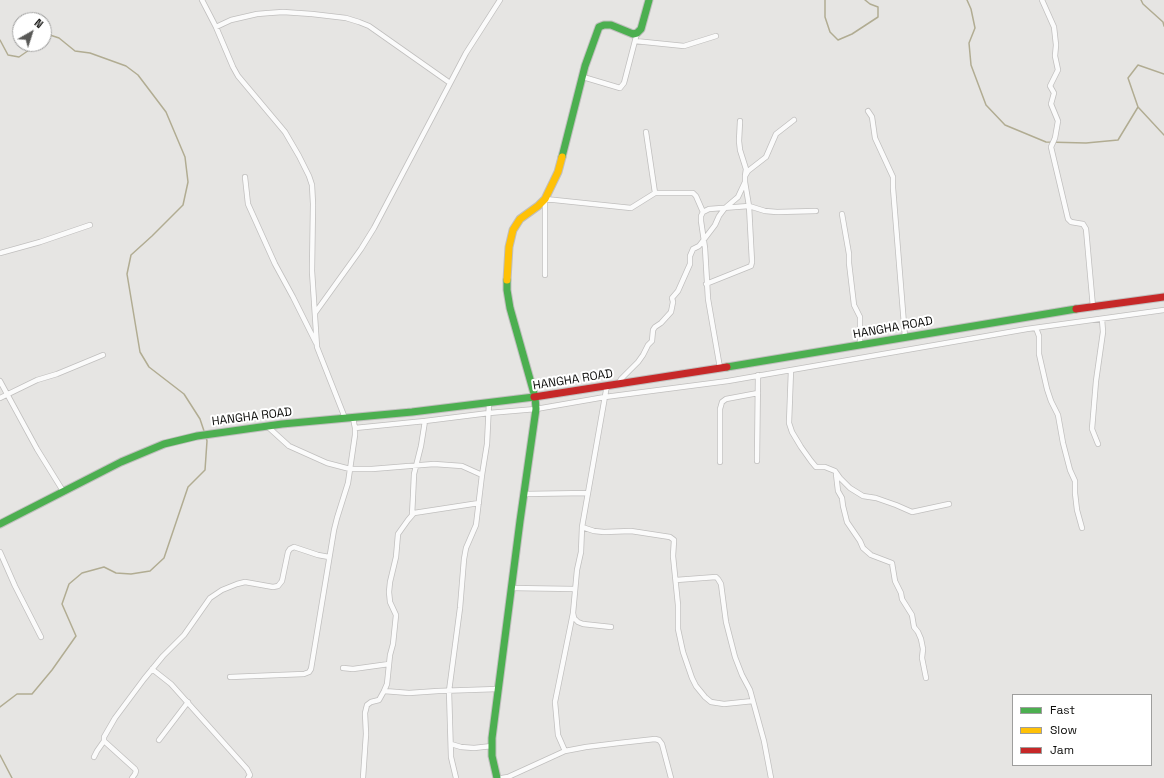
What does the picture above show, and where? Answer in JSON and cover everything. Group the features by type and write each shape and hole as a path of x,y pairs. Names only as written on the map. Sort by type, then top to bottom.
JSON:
{"main road":[{"path":"497,778 492,756 492,746 498,689 536,409 535,398 510,308 507,290 509,247 514,230 520,219 545,199 558,172 585,66 599,27 611,25 633,34 637,33 641,29 649,0"},
{"name":"HANGHA ROAD","path":"0,524 121,462 164,444 217,432 535,398 619,383 720,369 905,337 1164,297"}],"street":[{"path":"202,0 238,76 285,132 299,156 312,185 312,271 317,347"},
{"path":"315,313 361,249 374,228 470,46 499,2 493,0"},
{"path":"1042,0 1054,27 1056,46 1054,56 1058,70 1050,86 1054,93 1051,104 1058,121 1055,138 1051,147 1068,219 1071,222 1083,224 1086,229 1093,307"},
{"path":"216,27 231,20 257,14 283,12 346,18 369,26 450,83"},
{"path":"583,77 620,88 624,83 637,33"},
{"path":"635,41 684,46 716,36"},
{"path":"868,111 872,117 874,138 893,178 905,337"},
{"path":"745,176 748,171 766,157 776,134 794,120"},
{"path":"706,284 751,266 752,262 750,206 745,182 746,169 740,150 740,121"},
{"path":"646,132 655,193"},
{"path":"244,177 248,204 275,264 317,347 345,418"},
{"path":"619,383 621,379 638,362 652,341 653,330 655,327 671,312 673,302 672,298 678,291 690,264 690,256 693,249 699,246 725,208 738,197 745,182"},
{"path":"546,275 545,199 631,208 655,193 693,193 696,196 703,212 701,221 704,239 706,284 720,369"},
{"path":"703,212 709,209 750,206 766,211 816,212"},
{"path":"842,214 849,254 854,305 860,317 860,345"},
{"path":"0,253 40,242 90,225"},
{"path":"355,428 536,409 605,397 728,381 1036,328 1164,310"},
{"path":"1098,444 1092,429 1096,381 1103,332 1102,319"},
{"path":"1036,328 1047,389 1058,415 1063,443 1070,470 1075,481 1077,510 1082,528"},
{"path":"0,398 37,380 57,374 103,355"},
{"path":"791,370 789,423 792,432 816,467 825,466 835,470 840,478 850,488 863,496 876,498 912,512 949,504"},
{"path":"757,461 758,376"},
{"path":"0,381 37,449 63,491"},
{"path":"566,751 558,736 555,702 573,613 581,552 582,527 607,385"},
{"path":"720,462 720,409 722,402 726,399 758,393"},
{"path":"456,778 451,757 449,691 460,608 464,559 466,548 476,525 487,444 489,403"},
{"path":"230,676 304,674 309,672 312,663 329,557 337,518 348,483 355,428 353,418"},
{"path":"412,515 414,474 422,446 426,421"},
{"path":"267,426 289,446 321,461 350,469 367,470 434,464 462,466 482,475"},
{"path":"836,472 838,491 842,498 847,522 863,548 871,555 892,563 895,581 901,593 902,599 912,615 914,627 921,639 923,649 922,658 926,678"},
{"path":"524,494 588,493"},
{"path":"363,778 366,734 365,713 367,705 370,702 379,700 387,684 390,655 393,644 396,615 390,602 389,592 396,557 398,534 412,515 420,512 461,507 479,503"},
{"path":"582,527 594,531 604,532 631,531 670,537 674,540 673,556 679,615 678,629 683,652 696,686 711,702 718,704 753,701"},
{"path":"94,757 104,741 104,736 115,718 152,669 184,635 210,598 235,584 245,582 273,587 278,586 282,581 288,552 290,549 294,548 329,557"},
{"path":"0,552 15,586 41,637"},
{"path":"676,580 716,577 721,584 726,622 735,657 750,690 764,741 771,778"},
{"path":"511,588 575,589"},
{"path":"573,613 574,618 583,624 611,627"},
{"path":"343,668 353,669 389,664"},
{"path":"152,669 171,684 188,702 247,769 250,775 248,778"},
{"path":"384,691 409,693 498,689"},
{"path":"159,740 188,702"},
{"path":"502,778 508,777 566,751 586,747 654,740 659,740 662,744 671,778"},
{"path":"104,741 135,769 136,771 132,778"},
{"path":"451,744 461,747 474,748 492,746"}],"waterway":[{"path":"825,0 825,17 830,32 838,40 852,34 878,17 878,7 865,0"},
{"path":"967,0 971,9 975,28 969,43 971,65 986,105 1005,125 1046,142 1086,143 1118,140 1138,107"},
{"path":"1141,0 1143,4 1163,22 1164,26"},
{"path":"52,36 59,38 75,51 90,53 126,66 138,75 166,112 185,157 188,182 183,205 131,255 127,274 140,352 149,367 184,394 200,419 204,431"},
{"path":"0,40 8,55 19,57 26,52"},
{"path":"1164,74 1138,65 1128,78 1138,107 1164,135"},
{"path":"0,707 17,694 32,694 52,670 76,636 62,604 69,584 82,573 104,567 116,573 131,574 150,571 164,558 188,487 205,470 206,437"},
{"path":"0,755 12,778"}],"traffic: fast":[{"path":"562,157 585,66 599,27 611,25 633,34 637,33 641,29 649,0"},
{"path":"497,778 492,756 492,738 536,409 535,397 510,308 507,280"},
{"path":"727,367 1076,309"},
{"path":"0,524 121,462 164,444 197,436 282,424 412,412 534,397"}],"traffic: slow":[{"path":"507,280 509,247 513,230 520,219 545,199 558,172 562,157"}],"traffic: jam":[{"path":"1076,309 1164,297"},
{"path":"534,397 727,367"}]}
